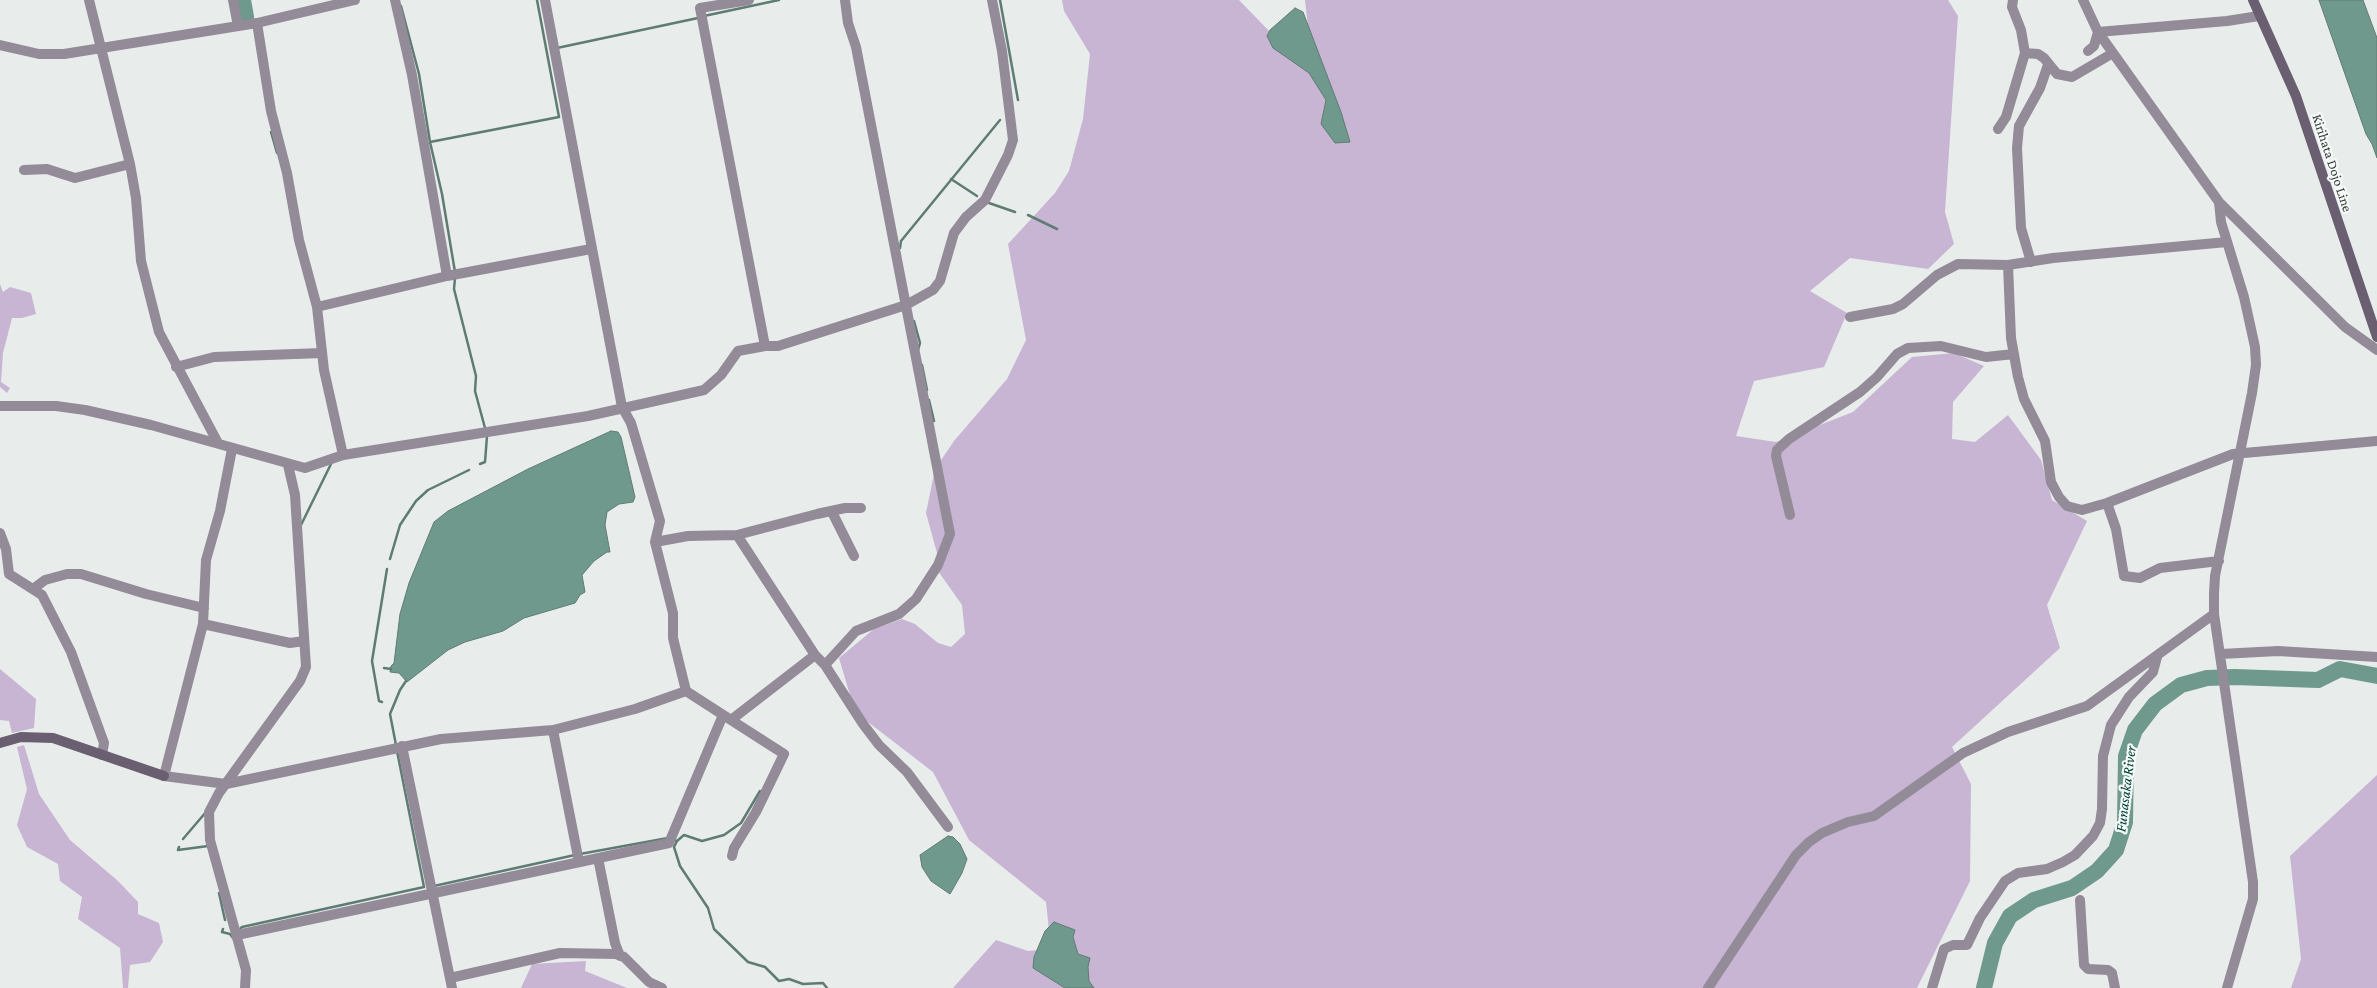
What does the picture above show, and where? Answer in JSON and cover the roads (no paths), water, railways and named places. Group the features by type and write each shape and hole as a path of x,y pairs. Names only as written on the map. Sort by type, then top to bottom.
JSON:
{"main road":[{"name":"Kirihata Dojo Line","path":"2252,0 2296,96 2377,338"},
{"path":"0,743 21,737 40,736 53,738 164,776"}],"street":[{"path":"89,0 103,48 130,164 136,198 141,261 159,332 218,443"},
{"path":"233,0 240,26"},
{"path":"0,45 38,54 64,54 240,26 355,0"},
{"path":"394,0 412,75 447,276"},
{"path":"545,0 622,407 631,422 660,521 655,542 673,613 672,638 686,691 784,754 756,812 734,848 732,856"},
{"path":"749,0 700,8 765,346"},
{"path":"825,664 856,631 899,614 916,599 938,565 950,534 856,47 848,23 845,0"},
{"path":"0,406 56,406 85,410 150,424 288,465 305,468 343,454 588,416 704,390 721,375 738,351 765,346 778,346 906,305 932,290 940,281 954,233 966,218 985,200 1008,155 1013,140 1002,51 992,0"},
{"path":"1998,128 2006,117 2025,53 2021,30 2012,7 2013,0"},
{"path":"2083,0 2098,32 2219,202 2344,327 2377,350"},
{"path":"2098,32 2227,21 2259,16"},
{"path":"255,23 271,111 287,173 299,240 317,307 320,353 343,454"},
{"path":"2088,52 2094,46 2098,32"},
{"path":"2025,53 2038,54 2044,58 2057,74 2072,77 2113,53"},
{"path":"2031,262 2021,228 2016,148 2020,126 2040,88 2048,65"},
{"path":"24,170 47,169 75,178 130,164"},
{"path":"2219,202 2221,222 2244,297 2255,347 2252,393 2215,576 2214,614 2253,882 2253,899 2228,988"},
{"path":"1850,317 1898,307 1937,274 1958,264 2008,265 2053,258 2227,242"},
{"path":"317,307 447,276 591,249"},
{"path":"2008,265 2011,338 2024,399 2045,441 2048,470 2059,497 2067,506 2082,510 2108,502 2226,456 2241,452 2377,441"},
{"path":"1790,515 1776,456 1777,450 1790,439 1860,392 1897,354 1908,348 1941,346 1986,357 2014,354"},
{"path":"176,366 214,356 320,353"},
{"path":"232,449 220,511 206,560 203,624 164,776 226,784 441,739 553,730 634,709 686,691"},
{"path":"245,988 246,970 210,840 209,810 300,681 306,667 302,642 295,494 288,465"},
{"path":"2108,502 2116,529 2124,576 2140,578 2160,568 2219,561"},
{"path":"655,542 688,536 737,535 832,512 861,508"},
{"path":"832,512 854,556"},
{"path":"0,533 6,549 9,574 42,595 71,652 104,744 102,755"},
{"path":"737,535 814,655 825,664 863,724 879,745 907,772 948,828"},
{"path":"33,589 45,580 67,574 81,574 146,594 204,608"},
{"path":"1708,988 1796,855 1808,842 1822,833 1848,822 1874,816 1963,752 2008,732 2087,706 2214,614"},
{"path":"203,624 290,643 302,642"},
{"path":"2221,656 2278,651 2377,657"},
{"path":"237,934 669,843 727,717 814,655"},
{"path":"1932,988 1944,949 1953,945 1967,945 1980,918 2005,882 2018,873 2047,869 2063,862 2075,855 2094,836 2100,823 2103,756 2111,725 2129,697 2153,672 2157,657"},
{"path":"553,730 579,862"},
{"path":"402,746 451,983 560,953 620,956 633,963 649,982 662,988"},
{"path":"598,858 615,943 620,956"},
{"path":"2080,900 2084,965 2088,969 2108,970 2112,973 2116,988"}],"waterway":[{"path":"243,0 246,17"},
{"path":"430,142 559,117 537,0"},
{"path":"704,16 779,0"},
{"path":"1000,0 1018,100"},
{"path":"401,6 419,74 455,272"},
{"path":"557,48 698,18"},
{"path":"900,248 901,241 1000,120"},
{"path":"271,132 277,153"},
{"path":"951,179 977,196"},
{"path":"989,203 1015,212"},
{"path":"1028,215 1057,229"},
{"path":"455,278 454,289 476,376 475,391 485,428"},
{"path":"914,321 920,343 918,350"},
{"path":"922,365 927,390"},
{"path":"929,400 934,421"},
{"path":"480,464 485,462 487,436"},
{"path":"301,525 331,464"},
{"path":"390,559 400,525 416,501 428,490 469,470"},
{"path":"382,702 379,701 372,661 387,569"},
{"path":"384,668 391,669"},
{"name":"Funasaka River","path":"1984,988 1995,943 2010,916 2034,900 2072,888 2097,871 2116,850 2125,822 2126,756 2135,730 2155,704 2181,685 2207,678 2235,677 2318,680 2340,669 2377,676"},
{"path":"396,745 390,714 406,681"},
{"path":"238,931 242,927 424,887 397,751"},
{"path":"673,840 677,841 684,835 702,841 724,835 741,823 760,791"},
{"path":"183,839 206,812"},
{"path":"580,854 668,838"},
{"path":"677,841 674,847 680,866 708,908 714,929 748,962 765,967 779,981 789,979 803,984 823,983 827,988"},
{"path":"179,847 178,850 208,846"},
{"path":"434,886 575,855"},
{"path":"219,893 225,920"},
{"path":"223,929 222,932 230,934 233,938"}]}
